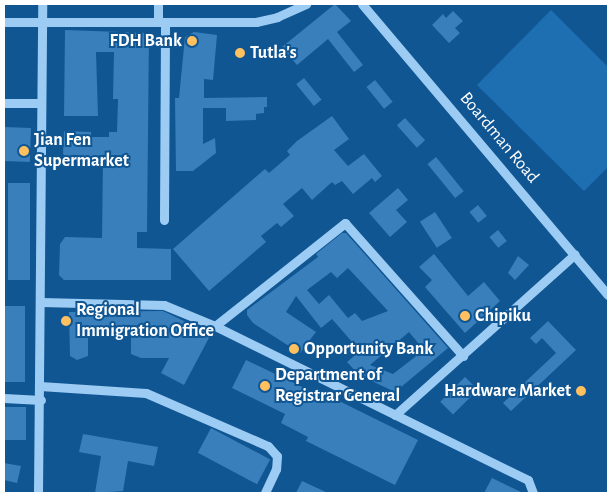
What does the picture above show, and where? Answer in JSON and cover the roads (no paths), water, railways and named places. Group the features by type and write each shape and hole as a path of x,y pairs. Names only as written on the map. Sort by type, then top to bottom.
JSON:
{"street":[{"path":"38,493 41,400 42,4"},
{"path":"158,4 162,22 164,220"},
{"path":"4,22 256,22 277,17 306,4"},
{"name":"Boardman Road","path":"362,4 608,295"},
{"path":"4,103 41,103"},
{"path":"214,326 344,223 463,356"},
{"path":"395,415 575,254"},
{"path":"41,302 154,304 214,326 528,480 533,493"},
{"path":"40,386 146,393 268,446 276,456 276,468 265,493"},
{"path":"4,398 41,400"}],"place":[{"name":"FDH Bank","path":"192,41"},
{"name":"Tutla's","path":"240,53"},
{"name":"Jian Fen Supermarket","path":"24,151"},
{"name":"Chipiku","path":"465,316"},
{"name":"Regional Immigration Office","path":"66,321"},
{"name":"Opportunity Bank","path":"294,349"},
{"name":"Department of Registrar General","path":"265,386"},
{"name":"Hardware Market","path":"581,391"}]}
